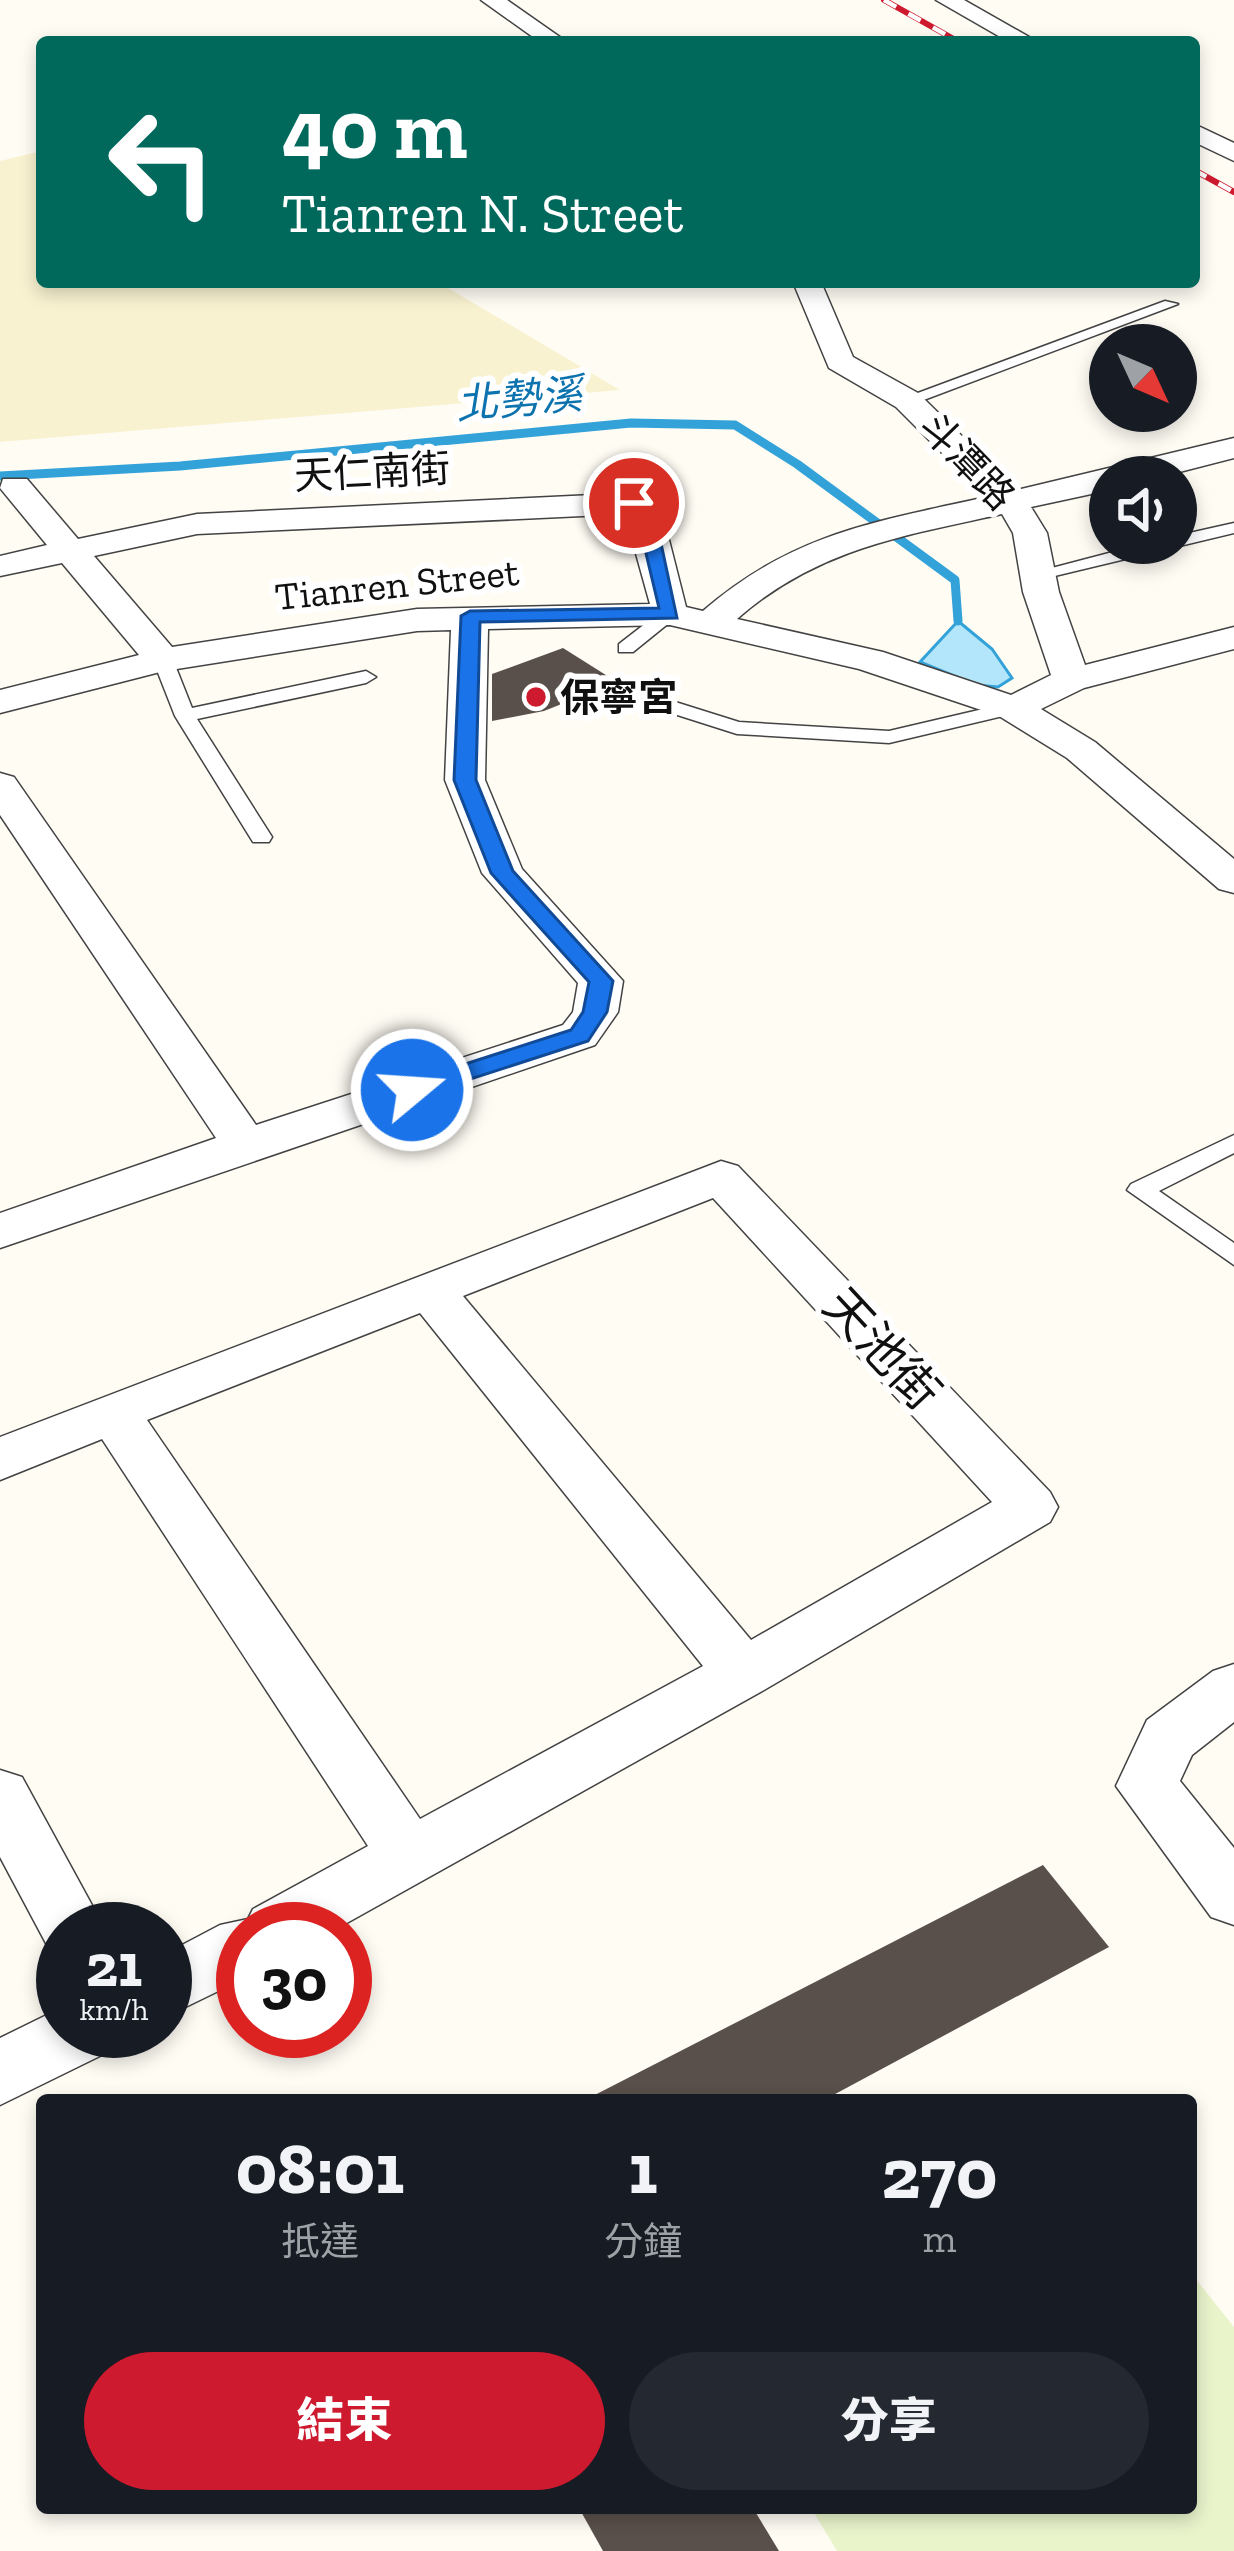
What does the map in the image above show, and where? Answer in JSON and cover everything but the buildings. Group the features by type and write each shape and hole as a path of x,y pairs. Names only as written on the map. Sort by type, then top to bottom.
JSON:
{"street":[{"path":"492,0 546,36"},
{"path":"947,0 1015,36"},
{"path":"1200,127 1234,118"},
{"path":"1200,133 1234,153"},
{"name":"斗潭路","path":"809,288 840,362 907,400 1013,505 1030,532 1071,680"},
{"path":"1197,458 1234,448"},
{"path":"712,622 751,588 847,538 1089,485"},
{"path":"15,486 163,659"},
{"name":"天仁南街","path":"0,566 197,524 634,503 647,520 670,614"},
{"name":"Tianren Street","path":"0,702 163,659 417,620 670,614 870,660 1013,708 1081,749 1234,880"},
{"path":"0,1231 245,1144 579,1035 595,1012 601,981 502,873 465,780 470,616"},
{"path":"1013,708 1071,680 1234,638"},
{"path":"0,784 245,1144"},
{"name":"天池街","path":"0,1460 112,1412 721,1177 1030,1507 743,1673 327,1902"},
{"path":"430,1291 743,1673"},
{"path":"112,1412 411,1858"},
{"path":"1234,1688 1169,1738 1147,1786 1234,1897"},
{"path":"0,1796 57,1902"},
{"path":"0,2074 36,2055"}],"lane":[{"path":"907,400 1170,304"},
{"path":"1197,536 1234,528"},
{"path":"1038,574 1089,562"},
{"path":"626,648 670,614"},
{"path":"163,659 184,716 261,837"},
{"path":"184,716 366,677"},
{"path":"653,701 737,728 889,737 1013,708"},
{"path":"1234,1143 1140,1190 1234,1256"}],"shaded area":[{"path":"36,152 36,288 448,288 620,390 0,442 0,161"}],"green space":[{"path":"1197,2281 1234,2327 1234,2551 837,2551 815,2514 1197,2514"}],"water":[{"path":"958,621 992,649 1012,678 998,687 976,685 920,662"}],"waterway":[{"name":"北勢溪","path":"0,476 180,466 631,423 735,425 797,464 955,580 958,621"}],"railway":[{"path":"884,0 948,36"},
{"path":"1200,173 1234,192"}],"place":[{"name":"保寧宮","path":"536,697"}],"route":[{"path":"412,1090 579,1035 595,1012 601,981 502,873 465,780 470,616 670,614 647,520 634,503"}]}
